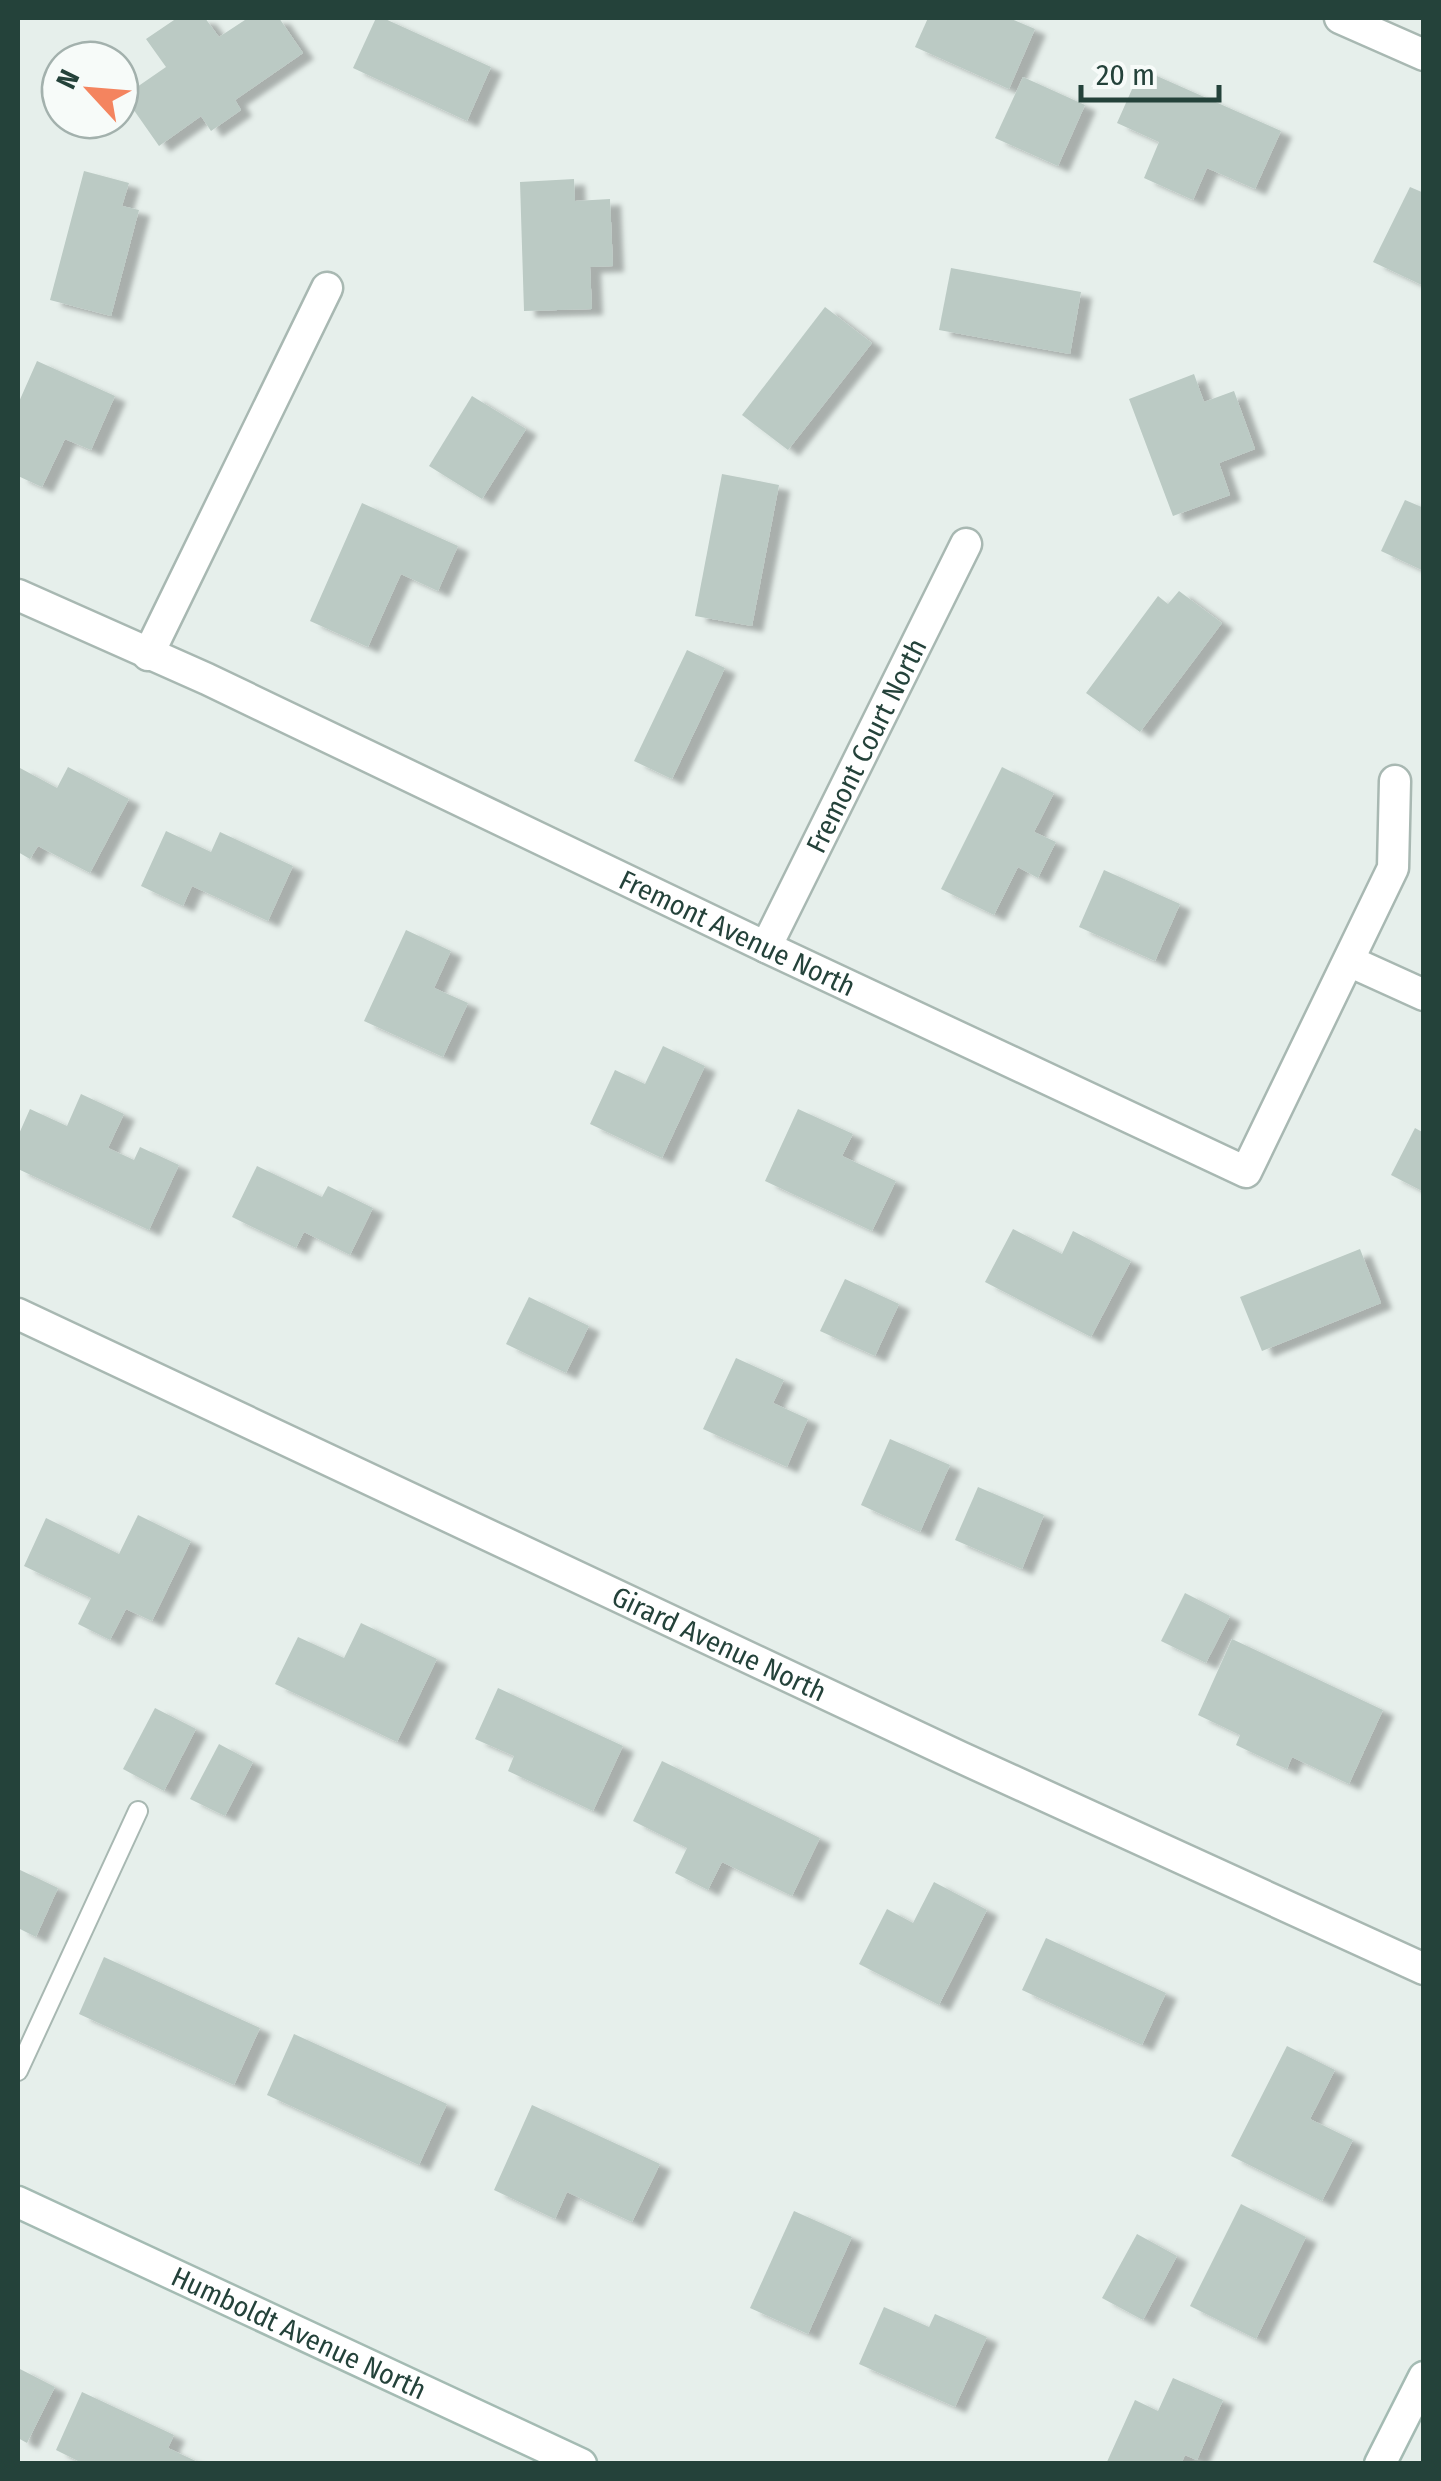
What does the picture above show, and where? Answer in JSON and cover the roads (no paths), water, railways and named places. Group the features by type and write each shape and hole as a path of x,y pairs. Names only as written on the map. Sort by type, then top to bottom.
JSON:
{"street":[{"path":"1340,18 1424,55"},
{"path":"148,655 327,288"},
{"name":"Fremont Court North","path":"766,947 966,544"},
{"name":"Fremont Avenue North","path":"18,595 206,679 1246,1172 1393,868 1395,781"},
{"path":"1349,961 1424,995"},
{"name":"Girard Avenue North","path":"18,1314 960,1758 1424,1969"},
{"name":"Humboldt Avenue North","path":"18,2202 581,2464"},
{"path":"1380,2464 1424,2377"}],"lane":[{"path":"18,2071 138,1811"}]}
